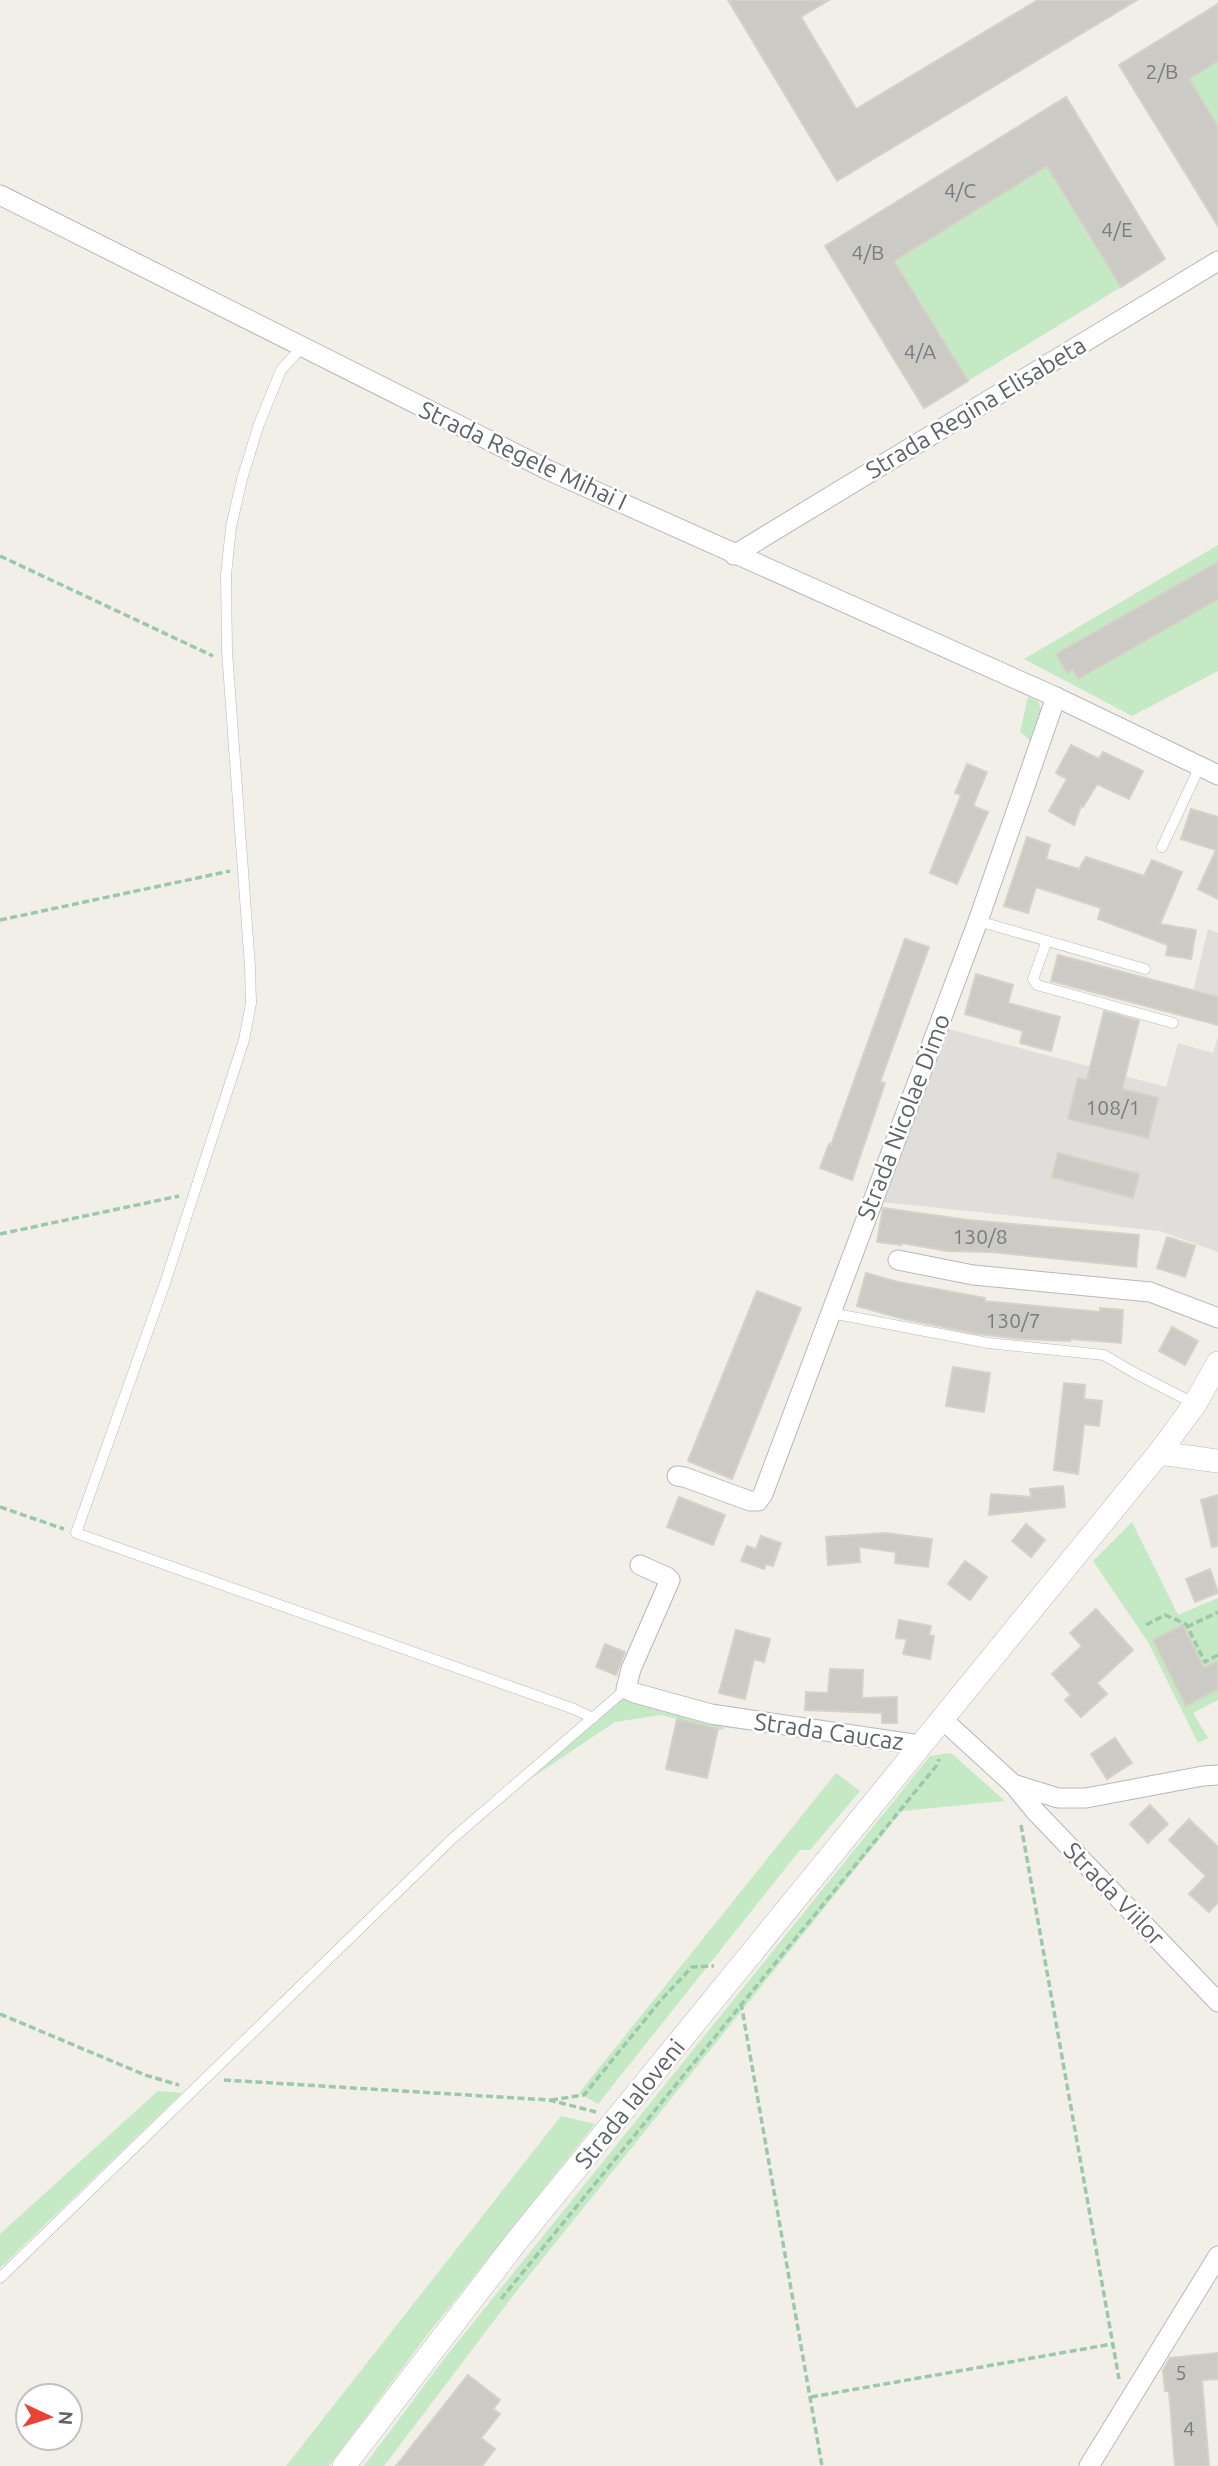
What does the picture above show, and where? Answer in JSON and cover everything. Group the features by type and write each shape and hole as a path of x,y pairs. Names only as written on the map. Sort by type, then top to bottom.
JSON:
{"street":[{"name":"Strada Regele Mihai I","path":"0,195 548,470 1056,697"},
{"name":"Strada Regina Elisabeta","path":"734,555 1218,261"},
{"path":"1056,697 1209,770"},
{"name":"Strada Nicolae Dimo","path":"831,1313 978,921 1056,697"},
{"path":"898,1260 973,1275 1150,1292 1218,1318"},
{"path":"677,1476 750,1501 758,1501 763,1494 831,1313"},
{"path":"1218,1363 1195,1404 1159,1453 1208,1462 1218,1461"},
{"name":"Strada Caucaz","path":"626,1689 724,1716 920,1745 946,1722 1159,1453"},
{"path":"626,1689 631,1669 670,1580 640,1565"},
{"name":"Strada Viilor","path":"946,1722 1013,1784 1036,1812 1218,2002"},
{"name":"Strada Ialoveni","path":"344,2466 516,2242 920,1745"},
{"path":"1013,1784 1058,1798 1086,1798 1218,1775"},
{"path":"1089,2466 1218,2256"}],"lane":[{"path":"303,345 281,370 259,424 231,527 226,575 228,663 251,1003 244,1040 76,1533 593,1718"},
{"path":"1162,847 1209,770"},
{"path":"978,921 1046,943 1144,969"},
{"path":"1046,943 1033,979 1037,985 1173,1023"},
{"path":"831,1313 988,1343 1104,1354 1195,1404"},
{"path":"0,2278 453,1838 626,1689"}],"path":[{"path":"0,556 228,663"},
{"path":"0,920 242,869"},
{"path":"0,1234 194,1192"},
{"path":"0,1507 76,1533"},
{"path":"1188,1627 1218,1612"},
{"path":"1146,1625 1166,1615 1186,1624 1205,1661 1218,1655"},
{"path":"501,2299 937,1765 946,1722"},
{"path":"1020,1822 1125,2408"},
{"path":"549,2100 584,2095 661,2000 692,1967 742,1966"},
{"path":"741,2003 822,2466"},
{"path":"0,2014 145,2074 179,2085 207,2079 549,2100 618,2118"},
{"path":"810,2397 1112,2344"}],"shaded area":[{"path":"1208,929 1218,933 1218,997 1193,991"},
{"path":"949,1029 1166,1087 1178,1043 1213,1053 1218,1036 1218,1252 1160,1231 882,1202 945,1033"}],"green space":[{"path":"1218,61 1218,127 1189,79"},
{"path":"1047,166 1121,287 968,381 894,261"},
{"path":"1218,545 1218,671 1132,716 1024,659"},
{"path":"1028,697 1038,701 1042,713 1032,742 1020,732"},
{"path":"1132,1522 1178,1615 1218,1598 1218,1700 1193,1713 1208,1738 1198,1743 1148,1642 1093,1561"},
{"path":"623,1697 764,1732 724,1727 723,1730 661,1715 615,1722 527,1781"},
{"path":"951,1753 1005,1801 902,1811 515,2293 384,2466 364,2466 448,2354 930,1756"},
{"path":"836,1773 860,1791 810,1850 800,1850 598,2104 579,2093"},
{"path":"158,2091 182,2093 0,2268 0,2234"},
{"path":"561,2116 595,2124 427,2335 329,2466 286,2466"}],"building":[{"path":"728,0 829,0 801,17 856,109 1038,0 1137,0 837,181"},
{"path":"1218,4 1218,61 1189,79 1218,127 1218,226 1119,65"},
{"path":"1066,97 1165,259 1121,287 1047,166 894,261 968,381 924,408 825,246"},
{"path":"1218,562 1218,599 1078,679 1073,670 1067,673 1056,654"},
{"path":"1071,745 1099,759 1103,752 1143,771 1129,799 1097,784 1083,807 1081,806 1074,825 1049,811 1067,779 1056,773"},
{"path":"967,764 987,772 973,806 988,812 957,884 930,873 961,795 955,793"},
{"path":"1191,809 1218,817 1218,899 1198,889 1216,850 1181,839"},
{"path":"1027,837 1050,845 1046,859 1079,869 1086,857 1144,876 1152,860 1182,872 1160,924 1196,930 1191,959 1166,955 1168,945 1098,919 1101,908 1036,887 1028,913 1004,906"},
{"path":"905,939 929,947 880,1082 885,1083 852,1180 820,1168 829,1144 831,1145"},
{"path":"1058,955 1218,997 1218,1025 1051,981"},
{"path":"976,974 1013,985 1008,1003 1060,1017 1051,1051 1020,1043 1023,1031 965,1014"},
{"path":"1104,1011 1139,1021 1122,1089 1158,1098 1148,1138 1068,1119 1078,1078 1087,1080"},
{"path":"1058,1153 1139,1174 1133,1198 1052,1177"},
{"path":"883,1208 968,1220 1139,1235 1136,1267 991,1252 947,1251 902,1243 877,1242"},
{"path":"1167,1237 1195,1246 1185,1277 1157,1268"},
{"path":"866,1273 898,1282 985,1298 984,1301 1100,1312 1100,1308 1123,1310 1121,1343 1022,1339 978,1334 904,1319 857,1306"},
{"path":"757,1291 801,1308 732,1479 688,1461"},
{"path":"1172,1327 1198,1341 1185,1365 1159,1351"},
{"path":"953,1367 990,1373 984,1412 946,1406"},
{"path":"1064,1383 1085,1385 1084,1399 1102,1401 1099,1426 1084,1424 1078,1474 1054,1470"},
{"path":"1063,1486 1065,1507 989,1515 991,1494 1031,1497 1030,1489"},
{"path":"1218,1495 1218,1546 1212,1547 1201,1500"},
{"path":"679,1497 725,1515 713,1545 667,1527"},
{"path":"1026,1524 1045,1540 1031,1557 1012,1541"},
{"path":"886,1533 932,1539 928,1567 895,1563 896,1552 859,1547 860,1562 828,1565 826,1537"},
{"path":"761,1536 781,1543 773,1566 766,1564 764,1569 741,1561 747,1546 756,1549"},
{"path":"965,1561 987,1577 970,1600 948,1584"},
{"path":"1210,1569 1218,1593 1195,1602 1186,1579"},
{"path":"1096,1609 1133,1650 1097,1683 1107,1694 1081,1717 1065,1700 1071,1695 1052,1674 1082,1646 1070,1633"},
{"path":"899,1620 931,1626 929,1635 934,1636 930,1659 903,1654 907,1639 896,1638"},
{"path":"1183,1625 1204,1668 1218,1661 1218,1689 1186,1706 1153,1640"},
{"path":"736,1630 770,1639 764,1662 754,1659 745,1699 719,1693"},
{"path":"605,1644 625,1652 616,1675 596,1667"},
{"path":"830,1669 863,1670 862,1698 897,1697 897,1723 882,1723 882,1713 805,1710 806,1692 828,1693"},
{"path":"677,1719 718,1729 707,1778 666,1769"},
{"path":"1115,1738 1132,1763 1107,1779 1091,1754"},
{"path":"1150,1805 1168,1824 1148,1843 1130,1824"},
{"path":"1189,1819 1218,1847 1218,1902 1209,1912 1189,1894 1206,1876 1169,1840"},
{"path":"1218,2353 1218,2379 1202,2380 1209,2466 1175,2466 1169,2391 1165,2391 1163,2370 1170,2358"},
{"path":"468,2375 500,2400 493,2409 500,2414 481,2438 495,2449 482,2466 396,2466"}]}
